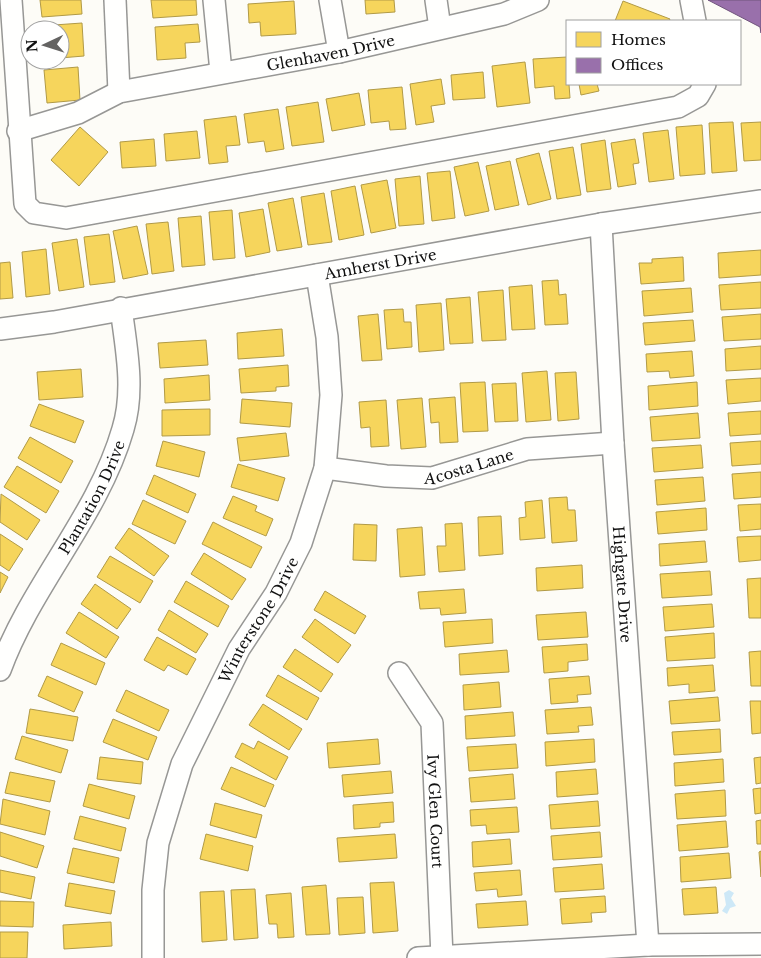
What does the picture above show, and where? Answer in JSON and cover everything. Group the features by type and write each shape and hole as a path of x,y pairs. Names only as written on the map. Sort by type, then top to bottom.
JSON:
{"street":[{"path":"11,0 18,131 25,204 34,212 66,218 678,107 698,96 704,85"},
{"path":"115,0 120,92"},
{"path":"214,0 221,72"},
{"path":"330,0 339,52"},
{"path":"436,0 440,28"},
{"name":"Glenhaven Drive","path":"18,131 78,113 120,92 221,72 339,52 504,14 538,0"},
{"path":"691,0 695,20"},
{"name":"Amherst Drive","path":"0,329 54,322 121,308 601,224 761,201"},
{"name":"Highgate Drive","path":"601,224 613,443 648,945"},
{"name":"Winterstone Drive","path":"153,958 153,890 158,843 182,764 240,649 276,593 301,543 325,468 331,395 327,337 317,275"},
{"name":"Plantation Drive","path":"0,670 58,557 79,527 106,472 124,429 128,405 128,371 121,308"},
{"name":"Acosta Lane","path":"325,468 386,476 432,478 528,449 613,443"},
{"name":"Ivy Glen Court","path":"399,674 432,722 442,957"},
{"path":"418,958 648,945 761,944"}],"water":[{"path":"729,890 734,893 731,898 736,906 730,908 727,914 722,911 726,905 724,893"}],"building: Homes":[{"path":"40,0 81,0 82,14 42,17"},
{"path":"151,0 196,0 197,15 153,18"},
{"path":"365,0 394,0 395,12 366,14"},
{"path":"294,1 296,34 261,36 260,22 249,23 248,4"},
{"path":"623,1 670,19 670,20 615,20"},
{"path":"82,23 84,56 70,57 70,24"},
{"path":"198,24 200,42 185,43 186,58 157,60 155,27"},
{"path":"566,57 566,85 569,85 570,98 555,99 554,86 535,88 533,59"},
{"path":"525,62 530,103 497,107 492,66"},
{"path":"78,67 80,100 47,103 44,70 70,70 70,68"},
{"path":"483,72 485,98 453,100 451,75"},
{"path":"441,79 445,104 431,106 434,122 416,125 410,84"},
{"path":"579,85 597,85 599,91 581,95"},
{"path":"402,87 406,129 390,130 389,121 371,123 368,90"},
{"path":"359,93 365,125 332,131 326,99"},
{"path":"318,102 324,142 292,146 286,107"},
{"path":"278,109 284,149 266,152 264,141 248,143 244,114"},
{"path":"236,116 240,145 226,146 228,162 209,164 204,120"},
{"path":"733,122 737,171 712,173 709,123"},
{"path":"761,122 761,160 744,161 741,123"},
{"path":"702,125 705,174 680,176 676,127"},
{"path":"80,127 108,152 79,186 51,160"},
{"path":"668,130 674,179 649,182 643,133"},
{"path":"197,131 200,158 166,161 164,134"},
{"path":"154,139 156,166 122,168 120,142"},
{"path":"635,139 639,163 633,164 636,184 618,187 611,143"},
{"path":"605,140 611,189 587,192 581,144"},
{"path":"573,147 581,195 557,199 549,151"},
{"path":"539,153 551,199 528,205 516,159"},
{"path":"510,161 519,205 495,210 486,166"},
{"path":"478,162 489,211 465,216 454,167"},
{"path":"450,171 455,218 432,221 427,173"},
{"path":"420,176 424,224 399,226 395,179"},
{"path":"387,180 396,228 371,233 361,185"},
{"path":"355,186 364,235 339,240 331,191"},
{"path":"324,193 332,242 308,245 301,197"},
{"path":"293,198 302,247 277,251 268,203"},
{"path":"263,209 270,252 246,257 239,213"},
{"path":"232,210 235,258 213,260 209,212"},
{"path":"201,216 205,265 182,267 178,218"},
{"path":"168,222 174,271 152,274 146,224"},
{"path":"137,226 148,274 123,279 113,231"},
{"path":"109,234 115,282 90,285 84,237"},
{"path":"77,239 84,287 59,291 52,243"},
{"path":"46,249 50,294 26,297 22,252"},
{"path":"761,250 761,275 719,278 718,253"},
{"path":"683,257 684,281 641,284 639,263 652,263 652,259"},
{"path":"10,262 13,298 0,299 0,263"},
{"path":"558,280 559,295 566,294 568,324 545,325 542,281"},
{"path":"761,282 761,308 721,310 719,285"},
{"path":"532,285 535,329 512,330 509,287"},
{"path":"691,288 693,312 644,316 642,291"},
{"path":"503,290 506,340 482,341 478,292"},
{"path":"470,297 473,343 450,344 446,299"},
{"path":"441,303 444,350 419,352 416,305"},
{"path":"403,309 404,322 411,322 412,347 387,349 384,310"},
{"path":"378,314 382,360 362,361 358,316"},
{"path":"761,314 761,339 724,341 722,317"},
{"path":"693,320 695,341 645,345 643,323"},
{"path":"282,329 284,356 238,359 237,333"},
{"path":"206,340 208,365 160,368 158,343"},
{"path":"761,346 761,369 726,371 725,349"},
{"path":"692,351 694,376 670,378 669,371 647,372 646,354"},
{"path":"288,365 289,386 276,387 276,391 241,393 239,369"},
{"path":"81,369 83,397 39,400 37,372"},
{"path":"547,371 551,420 526,422 522,373"},
{"path":"576,372 579,419 558,421 555,373"},
{"path":"209,375 210,400 165,403 164,379"},
{"path":"761,378 761,401 728,404 726,380"},
{"path":"485,382 488,431 463,432 460,383"},
{"path":"697,382 698,406 649,410 648,386"},
{"path":"516,383 518,421 495,422 492,384"},
{"path":"455,397 458,442 440,443 439,422 431,423 429,399"},
{"path":"422,398 426,447 401,449 397,400"},
{"path":"242,399 292,403 290,427 240,423"},
{"path":"386,400 389,446 371,447 370,427 361,428 359,402"},
{"path":"39,404 84,421 75,443 30,426"},
{"path":"210,409 210,435 162,436 162,410"},
{"path":"761,411 761,434 730,436 728,413"},
{"path":"698,413 700,438 652,441 650,417"},
{"path":"286,433 289,456 240,461 237,438"},
{"path":"30,437 73,461 61,483 18,458"},
{"path":"163,441 205,452 199,477 156,466"},
{"path":"761,441 761,464 732,466 730,443"},
{"path":"701,445 703,468 654,472 652,448"},
{"path":"238,464 285,478 278,501 231,487"},
{"path":"17,466 59,491 46,513 4,487"},
{"path":"761,472 761,497 734,499 732,474"},
{"path":"154,475 196,494 188,513 146,494"},
{"path":"703,477 705,501 657,505 655,480"},
{"path":"1,494 40,520 27,540 0,522"},
{"path":"233,496 257,506 255,511 273,519 266,536 223,518"},
{"path":"567,497 568,510 575,510 577,541 552,543 549,498"},
{"path":"143,500 186,521 175,544 132,524"},
{"path":"542,500 545,538 520,540 519,518 526,517 525,502"},
{"path":"761,504 761,529 740,531 738,505"},
{"path":"706,508 707,530 658,534 656,512"},
{"path":"501,516 503,554 479,556 478,517"},
{"path":"213,522 262,547 251,568 202,544"},
{"path":"462,523 465,570 439,572 437,546 446,546 445,524"},
{"path":"354,524 377,525 376,561 353,560"},
{"path":"422,527 425,575 400,577 397,529"},
{"path":"129,528 169,556 154,576 115,548"},
{"path":"0,534 23,549 9,571 0,565"},
{"path":"761,536 761,560 739,562 737,537"},
{"path":"705,541 707,562 660,566 659,544"},
{"path":"204,553 246,579 232,600 191,574"},
{"path":"110,556 153,581 140,603 97,577"},
{"path":"582,565 583,588 537,591 536,568"},
{"path":"710,571 712,595 662,598 660,574"},
{"path":"0,572 8,577 0,593"},
{"path":"761,578 761,618 749,618 747,579"},
{"path":"186,581 229,606 218,627 174,602"},
{"path":"95,584 131,609 117,629 81,604"},
{"path":"464,589 466,613 441,615 440,608 420,609 418,592"},
{"path":"325,591 366,616 355,634 314,610"},
{"path":"712,604 714,627 665,631 663,607"},
{"path":"169,610 208,634 196,653 158,630"},
{"path":"79,612 119,637 106,658 66,633"},
{"path":"586,612 588,637 538,640 536,615"},
{"path":"315,619 351,645 338,663 302,637"},
{"path":"492,619 493,643 445,647 443,622"},
{"path":"714,633 715,658 667,661 665,637"},
{"path":"157,637 196,659 187,675 168,665 164,671 144,660"},
{"path":"61,643 105,663 96,685 51,665"},
{"path":"587,644 588,660 568,662 568,671 544,673 542,647"},
{"path":"295,649 333,674 321,692 283,667"},
{"path":"507,650 509,672 460,675 459,654"},
{"path":"761,651 761,686 751,686 749,652"},
{"path":"713,665 715,691 689,693 689,684 668,686 667,668"},
{"path":"278,675 319,698 307,720 266,696"},
{"path":"47,676 83,692 74,712 38,696"},
{"path":"589,676 591,694 577,695 578,702 551,704 549,679"},
{"path":"499,682 501,707 464,710 463,685"},
{"path":"126,690 169,710 159,731 116,711"},
{"path":"718,697 720,721 671,724 669,701"},
{"path":"750,701 761,701 761,733 752,734"},
{"path":"263,704 302,729 289,750 249,725"},
{"path":"591,707 593,725 578,726 579,732 547,734 545,710"},
{"path":"30,709 78,717 73,741 26,733"},
{"path":"513,712 515,736 466,739 465,716"},
{"path":"113,719 157,737 148,760 103,742"},
{"path":"720,729 721,752 674,755 672,732"},
{"path":"22,736 68,750 61,773 15,759"},
{"path":"378,739 380,764 329,768 327,743"},
{"path":"594,739 595,762 546,766 545,742"},
{"path":"258,741 288,757 276,780 235,757 242,743 254,749"},
{"path":"516,744 518,768 469,771 467,747"},
{"path":"100,757 143,762 141,784 97,779"},
{"path":"761,757 761,783 756,784 754,758"},
{"path":"723,759 724,782 675,786 674,763"},
{"path":"231,767 274,785 265,807 221,789"},
{"path":"596,769 598,794 557,797 556,772"},
{"path":"391,771 393,793 344,797 342,775"},
{"path":"10,772 55,781 50,802 5,793"},
{"path":"513,774 515,799 471,802 469,778"},
{"path":"89,784 135,796 129,819 83,806"},
{"path":"761,788 761,813 755,814 753,789"},
{"path":"725,790 726,816 677,819 675,794"},
{"path":"3,799 50,811 45,835 0,824"},
{"path":"598,801 600,826 551,829 549,805"},
{"path":"393,802 394,822 380,823 380,827 354,829 353,805"},
{"path":"215,803 262,815 256,838 210,825"},
{"path":"517,807 519,832 487,834 486,825 471,826 470,810"},
{"path":"80,816 126,828 121,851 74,839"},
{"path":"761,820 761,844 757,844 756,821"},
{"path":"726,821 728,847 679,851 677,825"},
{"path":"0,832 44,846 37,868 0,856"},
{"path":"600,832 602,857 553,860 551,836"},
{"path":"206,834 253,846 248,871 200,859"},
{"path":"395,834 397,858 339,862 337,838"},
{"path":"510,839 512,864 473,867 472,842"},
{"path":"73,848 119,858 114,883 67,873"},
{"path":"761,851 761,877 759,852"},
{"path":"729,853 731,878 681,882 680,857"},
{"path":"602,864 604,889 555,892 553,868"},
{"path":"0,870 35,877 31,899 0,892"},
{"path":"520,870 522,895 498,897 497,889 476,891 474,873"},
{"path":"394,882 398,931 373,933 370,883"},
{"path":"69,883 115,891 111,914 65,906"},
{"path":"326,885 330,934 306,935 302,887"},
{"path":"716,887 718,913 684,915 682,889"},
{"path":"255,889 258,938 234,940 231,890"},
{"path":"224,891 227,940 202,942 200,892"},
{"path":"291,893 294,937 278,938 277,924 269,924 266,895"},
{"path":"605,896 606,912 591,913 592,922 562,924 560,899"},
{"path":"363,897 365,933 339,935 337,898"},
{"path":"0,901 34,902 33,927 0,926"},
{"path":"526,901 528,925 478,928 476,904"},
{"path":"111,922 112,946 64,949 63,925"},
{"path":"0,932 28,932 27,958 0,958"}],"building: Offices":[{"path":"708,0 761,0 761,33 760,27"}]}
